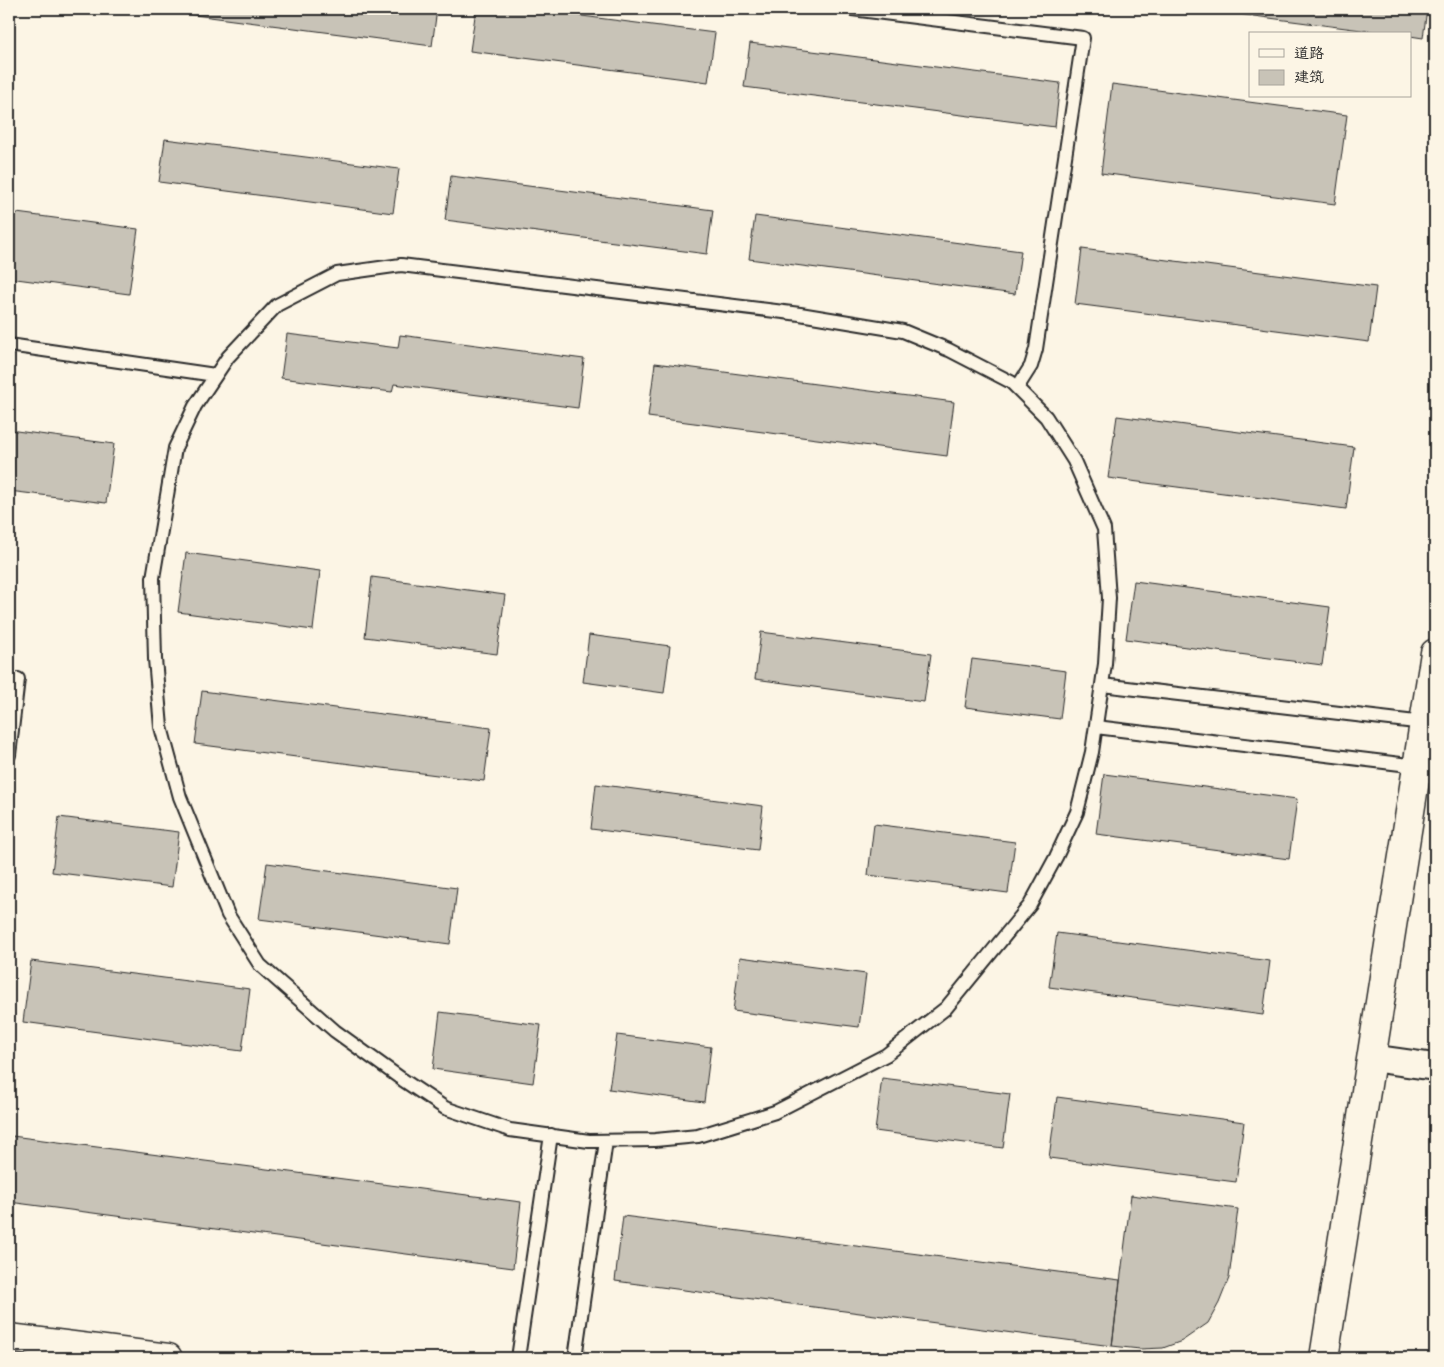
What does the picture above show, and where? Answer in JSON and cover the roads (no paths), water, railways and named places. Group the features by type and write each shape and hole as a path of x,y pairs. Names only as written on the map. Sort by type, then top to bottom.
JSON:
{"street":[{"path":"1324,1358 1435,653"},
{"path":"1371,1058 1435,1067"},
{"path":"9,1338 168,1358"}],"lane":[{"path":"852,9 1083,38 1036,349 1031,366 1017,388"},
{"path":"401,265 800,314 903,331 949,350 1012,382 1017,388 1046,417 1074,461 1104,529 1109,598 1105,664 1092,752 1077,812 1056,857 1030,905 946,1008 886,1055 775,1112 698,1136 655,1140 589,1141 510,1130 445,1108 335,1031 260,965 228,915 180,797 161,727 154,659 153,578 175,448 195,406 215,375 228,357 277,304 338,274 401,265"},
{"path":"9,345 215,375"},
{"path":"9,755 18,679"},
{"path":"1102,685 1424,723"},
{"path":"1096,727 1418,766"},
{"path":"518,1358 551,1135"},
{"path":"575,1358 606,1141"}]}
